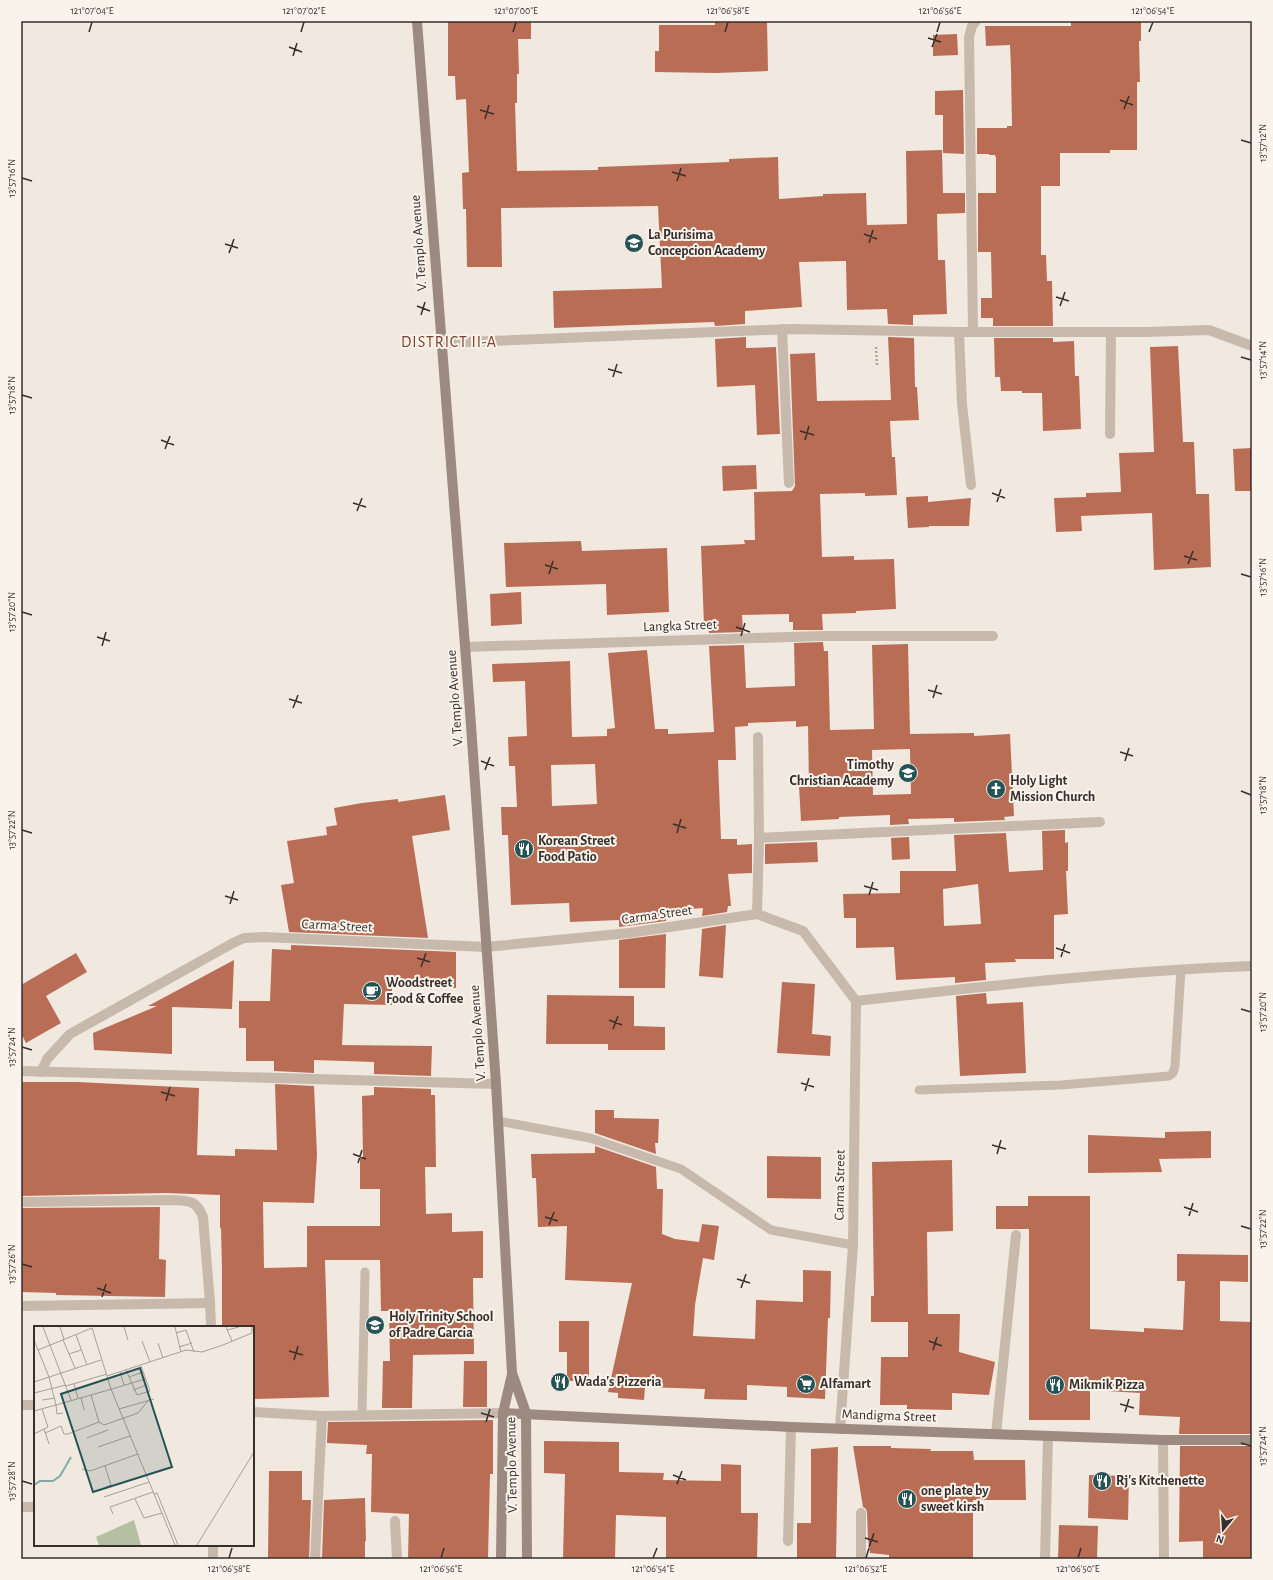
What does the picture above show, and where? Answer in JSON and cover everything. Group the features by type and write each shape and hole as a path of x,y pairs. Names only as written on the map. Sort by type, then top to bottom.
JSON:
{"main road":[{"name":"V. Templo Avenue","path":"417,21 465,647 496,1084 512,1373 503,1413 501,1559"},
{"name":"V. Templo Avenue","path":"512,1373 526,1413 527,1559"},
{"name":"Mandigma Street","path":"503,1413 840,1429 1163,1440 1252,1440"}],"street":[{"path":"974,332 969,37 972,26 976,21"},
{"path":"782,329 789,483"},
{"path":"441,343 782,329 958,332 1146,332 1209,330 1252,346"},
{"path":"958,332 962,404 971,485"},
{"path":"1110,434 1111,332"},
{"name":"Langka Street","path":"465,647 823,636 993,636"},
{"path":"757,914 759,838 758,737"},
{"path":"759,838 1100,822"},
{"name":"Carma Street","path":"41,1072 47,1059 70,1034 244,938 264,937 486,947 629,933 757,914 803,931 856,1001 853,1245 840,1429"},
{"path":"856,1001 1027,982 1181,969 1252,966"},
{"path":"21,1071 496,1084"},
{"path":"21,1202 191,1201 199,1207 203,1217 211,1326"},
{"path":"996,1434 1016,1235"},
{"path":"21,1306 210,1303"},
{"path":"21,1405 34,1405"},
{"path":"254,1412 322,1416 503,1413"},
{"path":"315,1559 322,1416"},
{"path":"788,1541 791,1427"},
{"path":"1045,1559 1048,1436"},
{"path":"1163,1440 1164,1559"},
{"path":"21,1507 34,1507"},
{"path":"861,1513 861,1559"},
{"path":"395,1521 397,1559"},
{"path":"213,1546 213,1559"}],"lane":[{"path":"919,1090 1061,1085 1169,1076 1173,1073 1175,1066 1181,969"},
{"path":"498,1121 590,1138 681,1169 772,1230 853,1245"},
{"path":"362,1415 365,1272"}],"building":[{"path":"448,21 531,21 531,39 518,39 519,74 517,74 517,103 515,103 517,171 598,170 598,167 729,162 729,159 778,157 779,199 823,196 823,194 866,193 867,225 907,224 906,151 942,150 943,193 965,193 965,213 937,214 938,260 945,260 947,314 913,315 913,325 888,324 887,309 847,310 846,261 799,262 802,307 745,311 745,324 715,326 714,322 554,328 553,291 662,288 658,206 501,208 502,267 467,267 466,209 463,209 462,173 469,172 466,99 456,100 455,76 448,76"},
{"path":"715,21 767,21 768,71 716,73 655,72 655,51 659,51 659,25 715,25"},
{"path":"1071,21 1141,21 1141,41 1139,41 1140,82 1137,82 1137,150 1110,150 1110,153 1060,153 1060,186 1041,186 1041,255 1046,255 1047,281 1052,281 1053,326 993,326 993,318 981,318 981,298 992,298 991,252 978,252 978,193 996,193 996,158 995,155 977,154 977,128 1007,128 1007,126 1012,126 1011,70 1010,45 986,46 985,26 1071,26"},
{"path":"957,34 958,55 933,56 933,35"},
{"path":"963,90 964,154 943,153 943,115 935,115 935,91"},
{"path":"746,337 746,348 776,347 780,434 757,435 755,385 717,387 715,339"},
{"path":"888,337 914,338 915,387 917,387 919,420 890,421 892,457 895,457 897,495 865,496 865,493 820,494 822,557 854,556 854,560 894,559 896,609 856,611 856,613 822,614 823,630 793,630 793,622 789,622 789,614 742,615 743,632 709,633 708,625 704,625 701,546 745,544 744,540 755,540 754,492 792,491 795,486 790,354 815,353 817,401 891,400"},
{"path":"994,338 1053,338 1053,342 1074,341 1075,376 1079,376 1081,429 1043,431 1042,393 1001,391 1000,377 995,377"},
{"path":"1178,346 1183,442 1194,442 1196,494 1209,494 1211,567 1154,570 1152,513 1081,516 1082,531 1056,532 1054,498 1086,497 1086,493 1121,492 1119,453 1154,452 1150,347"},
{"path":"1252,448 1252,491 1235,491 1233,449"},
{"path":"756,465 757,489 723,491 722,466"},
{"path":"928,496 928,502 971,498 969,526 929,526 908,528 906,497"},
{"path":"581,541 582,551 667,548 669,612 607,615 606,584 506,587 504,543"},
{"path":"521,592 522,624 491,626 490,594"},
{"path":"823,642 824,651 828,651 830,730 874,729 872,645 908,644 910,734 974,733 974,736 1010,734 1014,816 1004,817 1005,820 954,822 954,818 908,819 909,824 890,825 890,815 839,817 839,819 801,821 799,786 809,786 808,726 796,727 796,721 748,723 748,726 735,727 736,760 718,760 721,839 737,839 737,845 752,844 752,873 728,874 731,906 728,906 727,912 702,916 703,908 666,911 666,921 619,927 619,920 570,922 569,903 511,905 508,835 502,835 501,807 517,807 515,766 509,766 508,737 527,736 525,681 493,682 492,664 570,661 572,737 607,736 607,729 615,728 608,653 647,650 655,729 668,729 668,734 714,732 709,646 744,645 746,688 795,686 794,643","holes":["910,749 911,794 873,795 872,750","595,764 597,804 552,806 551,765"]},
{"path":"445,795 450,830 412,836 428,938 289,932 281,885 294,883 287,841 327,835 326,827 337,825 334,808 362,803 398,799 398,802"},
{"path":"1065,830 1065,843 1068,842 1068,871 1066,871 1068,914 1054,915 1054,959 1015,959 1016,962 985,963 986,980 955,983 955,977 896,980 894,947 856,948 856,918 844,918 843,894 900,893 900,871 956,871 954,835 1006,833 1009,872 1043,870 1042,831","holes":["978,884 981,924 944,926 943,889"]},
{"path":"909,837 910,859 892,860 891,838"},
{"path":"817,842 818,862 765,864 765,844"},
{"path":"726,925 723,978 699,976 702,929"},
{"path":"666,934 665,988 619,988 619,940"},
{"path":"291,945 456,952 456,988 392,987 392,1005 344,1004 342,1045 432,1046 431,1076 374,1074 374,1062 314,1060 314,1073 274,1071 274,1061 246,1061 246,1028 239,1028 239,1001 270,1001 272,949 291,950"},
{"path":"76,953 87,972 46,996 61,1023 26,1043 21,1033 21,985"},
{"path":"234,960 232,1009 172,1007 172,1054 94,1050 93,1033 157,1006 148,1006"},
{"path":"782,982 815,984 812,1034 831,1036 830,1056 777,1053"},
{"path":"986,993 987,1004 1023,1002 1026,1073 960,1076 956,996"},
{"path":"547,995 634,996 634,1026 665,1027 665,1050 608,1050 608,1044 546,1044"},
{"path":"21,1082 77,1082 199,1088 197,1155 235,1156 235,1149 277,1150 275,1084 314,1086 317,1155 314,1203 263,1202 264,1268 307,1267 307,1226 380,1226 380,1189 360,1189 360,1158 363,1158 362,1096 374,1095 374,1087 431,1089 431,1095 435,1095 436,1167 425,1167 426,1214 452,1213 452,1232 483,1231 483,1278 473,1278 474,1354 413,1355 412,1408 382,1408 383,1361 390,1361 389,1311 381,1311 380,1260 325,1260 329,1397 254,1399 254,1326 222,1326 220,1195 166,1193 21,1196"},
{"path":"595,1110 614,1110 614,1118 659,1119 658,1143 655,1143 656,1154 595,1133"},
{"path":"1211,1131 1211,1158 1159,1159 1162,1172 1088,1173 1088,1135 1165,1138 1165,1132"},
{"path":"595,1146 656,1167 657,1189 663,1189 662,1234 675,1239 699,1242 702,1224 719,1226 714,1260 703,1258 695,1305 693,1336 755,1339 756,1300 803,1302 803,1270 831,1271 830,1318 828,1318 825,1399 787,1397 787,1387 747,1385 747,1400 704,1399 705,1389 645,1387 644,1400 618,1398 618,1393 608,1392 632,1283 565,1280 567,1226 538,1227 536,1178 532,1178 531,1154 595,1153"},
{"path":"767,1156 821,1157 821,1199 767,1198"},
{"path":"952,1160 953,1231 927,1232 928,1314 960,1314 959,1352 995,1362 989,1395 952,1393 952,1410 907,1409 907,1405 880,1405 881,1357 908,1357 908,1322 871,1322 871,1296 874,1296 872,1162"},
{"path":"1028,1196 1090,1196 1090,1329 1144,1332 1144,1328 1183,1330 1185,1281 1177,1281 1177,1254 1248,1255 1248,1282 1220,1281 1220,1321 1252,1322 1252,1434 1179,1434 1180,1417 1139,1415 1140,1393 1090,1390 1090,1420 1029,1420 1029,1229 996,1229 996,1206 1028,1206"},
{"path":"160,1207 159,1259 166,1260 165,1297 56,1295 56,1293 21,1292 21,1208"},
{"path":"559,1321 589,1321 589,1381 567,1381 567,1352 559,1352"},
{"path":"464,1361 487,1361 487,1407 463,1407"},
{"path":"493,1420 493,1474 490,1474 488,1559 408,1559 409,1514 371,1512 372,1454 366,1454 367,1445 327,1443 328,1422"},
{"path":"544,1441 619,1442 619,1472 664,1473 663,1480 721,1481 721,1464 741,1465 741,1513 758,1513 757,1559 666,1559 666,1517 616,1515 615,1559 563,1559 565,1474 544,1473"},
{"path":"853,1446 891,1446 891,1448 931,1449 930,1451 973,1451 974,1460 1025,1460 1026,1500 973,1500 973,1559 889,1559 889,1555 870,1553 867,1513 866,1509 863,1507"},
{"path":"1180,1446 1252,1446 1252,1559 1203,1559 1203,1541 1179,1542"},
{"path":"838,1447 836,1559 797,1559 797,1523 811,1523 811,1449"},
{"path":"269,1471 302,1471 302,1500 311,1500 309,1559 268,1559"},
{"path":"1089,1475 1129,1476 1128,1520 1088,1518"},
{"path":"365,1498 365,1559 322,1559 324,1500"},
{"path":"1059,1525 1098,1526 1097,1559 1058,1559"}],"place":[{"name":"La Purisima Concepcion Academy","path":"634,243"},
{"name":"Timothy Christian Academy","path":"908,773"},
{"name":"Holy Light Mission Church","path":"996,789"},
{"name":"Korean Street Food Patio","path":"524,849"},
{"name":"Woodstreet Food & Coffee","path":"372,991"},
{"name":"Holy Trinity School of Padre Garcia","path":"375,1325"},
{"name":"Wada's Pizzeria","path":"560,1382"},
{"name":"Alfamart","path":"806,1384"},
{"name":"Mikmik Pizza","path":"1055,1385"},
{"name":"Rj's Kitchenette","path":"1102,1481"},
{"name":"one plate by sweet kirsh","path":"907,1499"}],"district":[{"name":"DISTRICT II-A","path":"449,342"}]}
